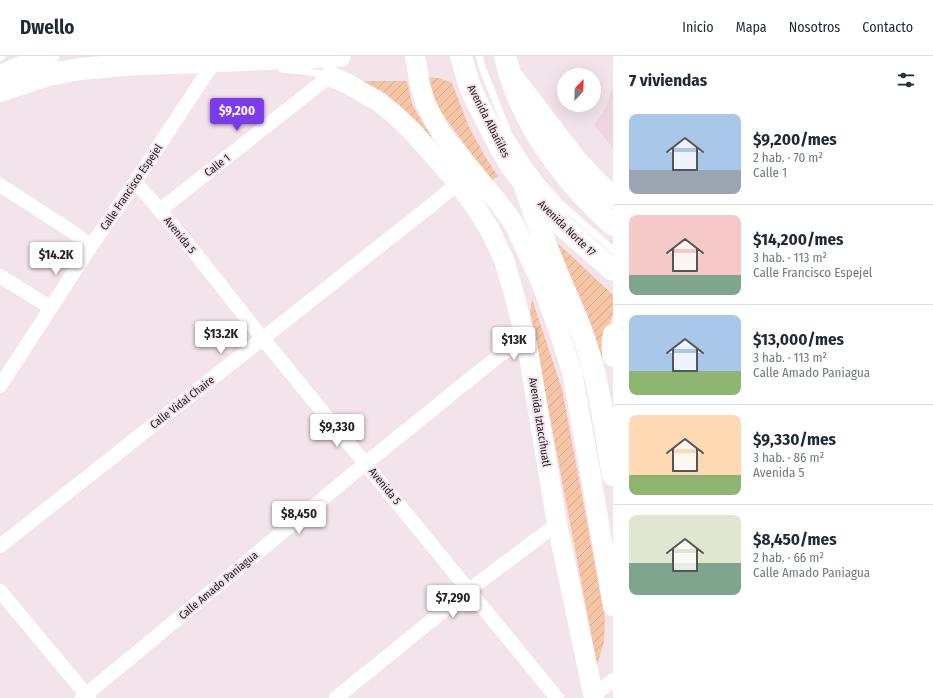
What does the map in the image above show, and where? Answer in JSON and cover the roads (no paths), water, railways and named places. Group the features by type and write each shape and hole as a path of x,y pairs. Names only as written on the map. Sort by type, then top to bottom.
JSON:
{"main road":[{"path":"6,84 14,70 48,56"},
{"path":"6,84 80,69 123,65 340,56"},
{"path":"415,56 420,84 425,102 430,112 442,133 514,224 542,284 572,372 613,606"},
{"name":"Avenida Albañiles","path":"462,56 469,84 474,96 512,167 524,183"},
{"path":"507,65 575,159 594,180 613,197"},
{"path":"507,65 515,93 541,141 557,165 606,223"},
{"name":"Avenida Iztaccíhuatl","path":"330,76 378,101 413,132 458,183 477,209 491,232 504,260 527,344 557,524 593,697"},
{"path":"524,183 558,277 587,345 595,378 613,475"},
{"name":"Avenida Norte 17","path":"524,183 547,210 566,229 613,270"},
{"path":"613,334 611,340 613,357"}],"street":[{"name":"Calle Francisco Espejel","path":"0,386 91,246 210,68"},
{"name":"Calle 1","path":"160,210 330,76"},
{"name":"Avenida 5","path":"135,182 160,210 557,698"},
{"name":"Calle Vidal Chaire","path":"0,546 458,183"},
{"path":"0,185 74,233 91,246"},
{"path":"0,276 51,308"},
{"name":"Calle Amado Paniagua","path":"86,697 366,463 501,354 527,344"},
{"path":"336,698 469,590 557,524"},
{"path":"0,591 86,697"},
{"path":"593,697 613,680"}],"lane":[{"path":"479,56 509,135 527,163 561,204 613,250"},
{"path":"187,70 248,67"},
{"path":"274,68 312,72 330,76"},
{"path":"584,206 606,223"}]}
